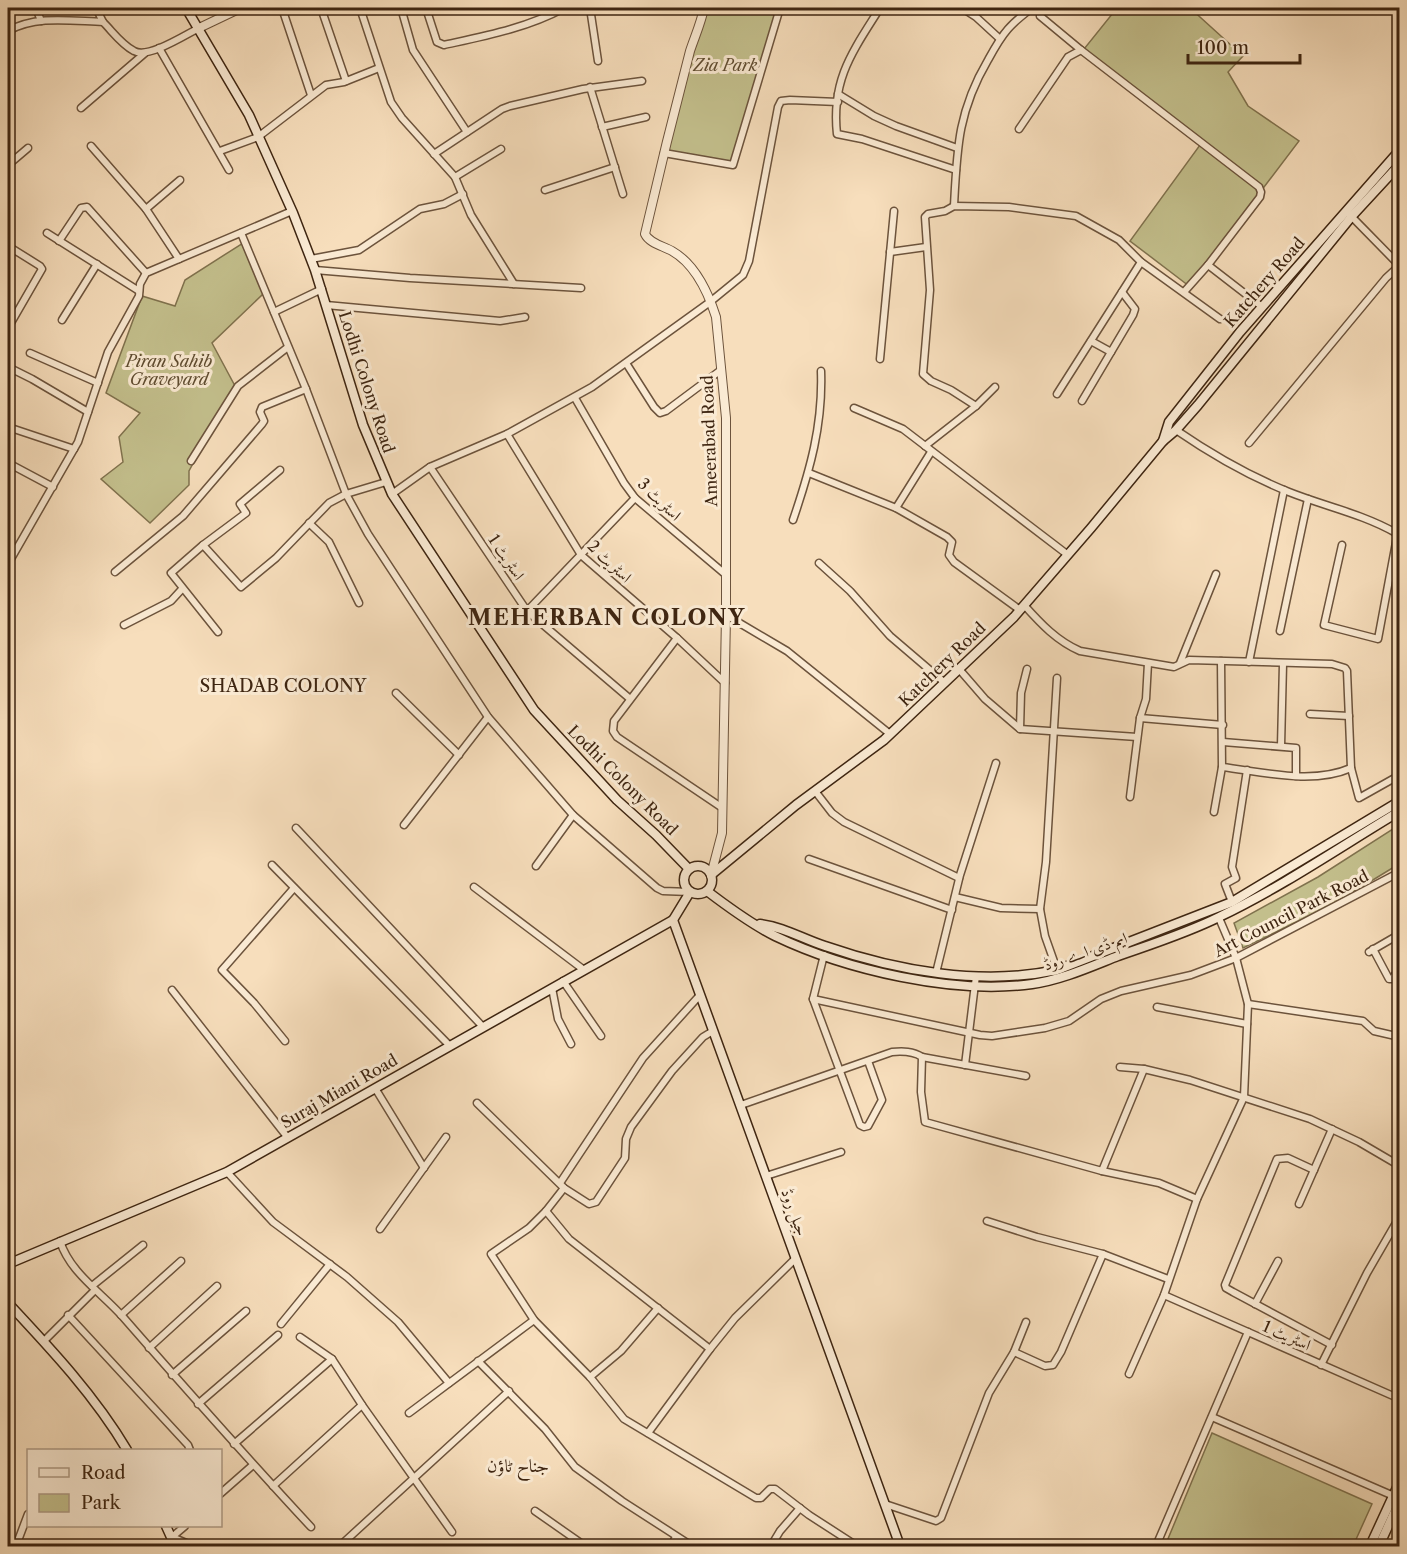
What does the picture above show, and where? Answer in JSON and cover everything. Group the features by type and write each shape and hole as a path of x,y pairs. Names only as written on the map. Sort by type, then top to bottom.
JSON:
{"main road":[{"name":"Lodhi Colony Road","path":"186,8 249,115 292,211 322,289 363,425 393,494 534,710 617,800 689,869"},
{"name":"Katchery Road","path":"1162,441 1169,422 1261,306 1374,185 1400,150"},
{"name":"Katchery Road","path":"1374,185 1400,164"},
{"name":"Katchery Road","path":"711,875 815,791 891,734 1022,608 1162,441 1176,430 1198,405 1297,283 1349,213"},
{"path":"1289,276 1297,283"},
{"path":"1240,332 1250,340"},
{"path":"1188,397 1198,405"},
{"name":"ایم ڈی اے روڈ","path":"757,924 777,927 825,946 866,958 976,981 1057,970 1219,918 1400,801"},
{"name":"ایم ڈی اے روڈ","path":"707,891 733,911 774,935 861,967 934,982 976,981 1031,984 1059,978 1263,889 1400,811"},
{"path":"701,866 711,875 712,882 707,891 697,894 690,892 684,882 689,869 701,866"},
{"path":"673,920 690,892"},
{"name":"Suraj Miani Road","path":"8,1264 227,1172 673,920"},
{"name":"جیل روڈ","path":"673,920 900,1546"},
{"path":"8,1303 44,1341 110,1422 126,1449"},
{"path":"1379,1546 1397,1498 1400,1481"},
{"path":"1370,1546 1397,1498"},
{"path":"167,1527 176,1546"}],"street":[{"path":"36,8 41,21"},
{"path":"96,8 103,21 125,45 136,53 159,48 230,10 241,8"},
{"path":"282,8 311,95"},
{"path":"321,8 346,81"},
{"path":"360,8 386,92 395,108 455,177 478,229 514,284"},
{"path":"401,8 413,50 467,132"},
{"path":"437,8 426,9 437,42 444,45 517,27 564,8"},
{"path":"590,8 598,61"},
{"name":"Ameerabad Road","path":"704,8 663,153 645,235 685,260 696,273 716,317 726,418 726,615 722,833 711,875"},
{"path":"663,153 733,165 780,8"},
{"path":"880,8 843,70 838,94 837,134 862,139 956,170"},
{"path":"962,8 976,16 1000,39"},
{"path":"954,206 957,148 969,96 1000,39 1032,8"},
{"path":"1040,16 1259,187 1262,192 1208,265 1184,292"},
{"path":"8,31 21,24 41,21 103,21"},
{"path":"159,48 229,170"},
{"path":"1019,129 1068,57 1081,50"},
{"path":"81,108 146,52"},
{"path":"220,151 258,137 326,85 346,81 379,69"},
{"path":"434,154 510,106 590,87 642,81"},
{"path":"590,87 623,194"},
{"path":"838,94 874,116 896,126 957,148"},
{"path":"393,494 430,467 507,434 575,398 710,302 743,274 749,261 781,101 838,102"},
{"path":"602,126 646,117"},
{"path":"91,146 146,209 179,259"},
{"path":"8,165 28,148"},
{"path":"455,177 501,149"},
{"path":"545,190 615,167"},
{"path":"146,209 180,180"},
{"path":"311,259 359,250 412,214 425,208 444,204 463,194"},
{"path":"976,406 951,390 930,381 923,374 930,290 926,215 945,211 954,206 1009,207 1076,216 1119,240 1141,262 1220,319"},
{"path":"59,241 81,208 87,207 146,273"},
{"path":"8,564 74,449 108,352 139,296 140,284 146,273 292,211"},
{"path":"880,359 894,211"},
{"path":"1250,443 1380,285 1399,266 1349,213"},
{"path":"47,233 139,291"},
{"path":"241,233 306,389 346,494 368,534 488,717 573,815 657,888 663,891 690,892"},
{"path":"8,246 42,269 8,328"},
{"path":"890,252 926,247"},
{"path":"1057,394 1141,262"},
{"path":"62,320 97,264"},
{"path":"1208,265 1261,306"},
{"path":"315,270 581,288"},
{"path":"274,312 322,289"},
{"path":"1082,401 1135,309 1122,292"},
{"path":"326,305 500,321 525,317"},
{"path":"1091,341 1111,352"},
{"path":"191,461 238,386 288,347"},
{"path":"30,353 98,383"},
{"path":"626,363 656,411 660,413 666,411 721,370"},
{"path":"8,367 88,412"},
{"path":"793,520 809,473 820,426 821,371"},
{"path":"925,446 976,406 995,387"},
{"path":"115,572 183,516 262,424 264,421 260,412 262,407 306,389"},
{"name":"اسٹریٹ 3","path":"575,398 635,498 725,574"},
{"path":"854,408 903,429 1068,555"},
{"path":"8,427 74,449"},
{"path":"1176,430 1257,478 1308,499 1356,515 1397,534 1378,639 1324,625 1342,545"},
{"name":"اسٹریٹ 2","path":"507,434 580,555 725,682"},
{"path":"896,508 932,452"},
{"path":"8,463 53,487"},
{"name":"اسٹریٹ 1","path":"430,467 527,611 629,698"},
{"path":"218,633 171,573 203,545 246,513 240,504 280,470"},
{"path":"809,473 896,508 950,540 952,542 949,552 951,559 1022,608 1071,647 1080,651 1174,667 1190,660 1332,664 1347,669 1351,768 1359,798 1400,775"},
{"path":"203,545 241,587 276,558 329,503 346,494 386,482"},
{"path":"1249,663 1284,489"},
{"path":"527,611 635,498"},
{"path":"1280,631 1308,499"},
{"path":"309,524 329,542 359,603"},
{"path":"8,550 14,554"},
{"path":"819,563 850,591 890,636 945,683"},
{"path":"1180,663 1216,574"},
{"path":"124,625 171,601 182,589"},
{"path":"726,615 795,656 891,734"},
{"path":"677,638 629,698 614,721 615,734 721,807"},
{"path":"1214,812 1222,767 1221,661"},
{"path":"1130,797 1140,718 1146,699 1148,663"},
{"path":"1281,746 1283,664"},
{"path":"959,669 985,699 1020,729 1137,737"},
{"path":"1020,729 1021,693 1027,669"},
{"path":"1057,678 1047,862 1040,909 1057,970"},
{"path":"396,693 459,755"},
{"path":"1310,714 1349,716"},
{"path":"404,825 488,717"},
{"path":"1140,718 1223,725"},
{"path":"1223,742 1296,748 1296,776"},
{"path":"936,973 959,878 996,763"},
{"path":"1222,767 1296,776 1320,776 1351,768"},
{"path":"1232,902 1225,884 1236,878 1232,867 1247,770"},
{"path":"815,791 832,813 844,822 959,878"},
{"path":"536,866 573,815"},
{"path":"296,828 483,1027"},
{"path":"809,859 952,910"},
{"path":"272,865 449,1045"},
{"name":"Art Council Park Road","path":"813,999 992,1036 1045,1028 1069,1021 1101,999 1121,991 1191,975 1236,958 1400,872"},
{"path":"474,887 584,970"},
{"path":"285,1041 254,1003 222,970 294,888"},
{"path":"955,897 1001,908 1040,909"},
{"path":"1129,1374 1164,1295 1197,1199 1244,1097 1248,1004 1236,958 1219,918"},
{"path":"1400,934 1371,951 1389,979 1392,979 1400,968"},
{"path":"824,955 813,999 860,1125 864,1127 868,1125 882,1100 868,1060"},
{"path":"563,981 601,1036"},
{"path":"965,1065 976,981"},
{"path":"552,988 558,1019 571,1044"},
{"path":"172,990 288,1138"},
{"path":"700,995 643,1058 546,1211 529,1228 491,1254 534,1320 590,1377 624,1419 756,1498 761,1498 772,1488 857,1546"},
{"path":"1248,1004 1363,1021 1374,1031 1400,1037"},
{"path":"1156,1007 1247,1024"},
{"path":"477,1103 562,1186 589,1204 596,1202 625,1158 626,1139 631,1126 672,1071 703,1037 713,1031"},
{"path":"741,1106 868,1060 901,1051 1026,1076"},
{"path":"922,1057 921,1092 925,1122 1102,1171 1159,1183 1197,1199"},
{"path":"1120,1067 1144,1069 1190,1080 1244,1097 1332,1129 1400,1166"},
{"path":"1102,1171 1144,1069"},
{"path":"375,1088 424,1168"},
{"path":"1299,1204 1332,1129"},
{"path":"380,1228 446,1137"},
{"path":"766,1176 841,1152"},
{"path":"1314,1170 1288,1158 1280,1158 1275,1162 1225,1285 1226,1288 1332,1345"},
{"path":"227,1172 273,1222 330,1264 398,1322 449,1383"},
{"path":"546,1211 569,1239 710,1349"},
{"path":"1321,1365 1367,1274 1400,1216"},
{"path":"987,1221 1103,1254 1168,1279"},
{"path":"60,1241 64,1255 121,1315 172,1375 311,1527"},
{"path":"44,1341 94,1288 143,1245"},
{"path":"1014,1352 1045,1366 1053,1365 1061,1352 1103,1254"},
{"path":"648,1433 735,1318 796,1258"},
{"path":"121,1315 181,1260"},
{"path":"1255,1304 1278,1261"},
{"path":"281,1324 330,1264"},
{"path":"149,1348 217,1286"},
{"name":"اسٹریٹ 1","path":"1164,1295 1400,1399"},
{"path":"590,1377 621,1352 658,1308"},
{"path":"172,1375 246,1311"},
{"path":"68,1315 190,1449"},
{"path":"410,1413 534,1320"},
{"path":"885,1504 936,1521 941,1518 989,1393 1014,1352 1026,1322"},
{"path":"1156,1546 1248,1332"},
{"path":"198,1404 278,1335"},
{"path":"300,1337 332,1359 452,1532"},
{"path":"234,1444 332,1359"},
{"path":"478,1361 545,1428 575,1467 692,1546"},
{"path":"343,1544 509,1391"},
{"path":"273,1486 363,1406"},
{"path":"1212,1418 1397,1498"},
{"path":"222,1492 253,1465"},
{"path":"771,1546 780,1531 800,1508"},
{"path":"535,1511 585,1546"},
{"path":"16,1546 27,1517"},
{"path":"184,1527 172,1537 193,1546"},
{"path":"671,1546 676,1537"}],"green space":[{"name":"Zia Park","path":"706,8 777,8 732,163 666,151"},
{"path":"1117,8 1190,8 1243,56 1228,72 1248,106 1299,141 1189,286 1130,241 1203,141 1084,49"},
{"name":"Piran Sahib Graveyard","path":"243,243 263,294 212,343 235,386 189,471 189,485 150,523 101,479 123,462 119,437 140,413 106,393 142,296 175,306 185,280"},
{"path":"1399,825 1399,864 1332,905 1243,948 1234,923 1318,877"},
{"path":"1212,1433 1372,1504 1353,1546 1165,1546"}],"district":[{"name":"MEHERBAN COLONY","path":"607,617"},
{"name":"SHADAB COLONY","path":"283,686"},
{"name":"جناح ٹاؤن","path":"518,1466"}]}
